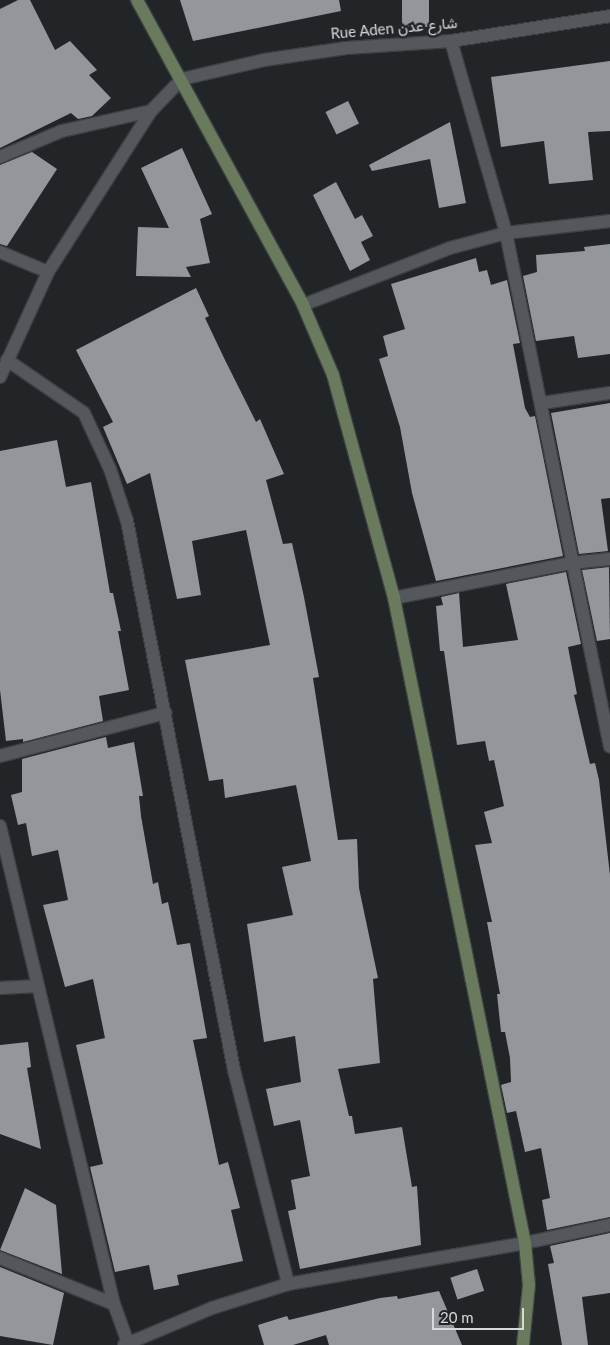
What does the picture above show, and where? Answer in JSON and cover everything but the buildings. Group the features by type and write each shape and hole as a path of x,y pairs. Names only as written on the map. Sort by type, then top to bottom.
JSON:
{"main road":[{"path":"138,0 303,305 333,376 394,598 525,1243 529,1285 523,1345"}],"street":[{"name":"Rue Aden شارع عدن","path":"182,79 282,57 346,48 451,40 610,16"},
{"path":"451,40 506,233 542,402 571,563 607,718 610,747"},
{"path":"0,377 48,272 151,111 182,79"},
{"path":"0,157 62,130 151,111"},
{"path":"303,305 450,248 506,233 610,221"},
{"path":"0,252 48,272"},
{"path":"7,360 84,413 110,470 127,521 234,1070 288,1284"},
{"path":"542,402 610,393"},
{"path":"394,598 571,563 610,559"},
{"path":"0,756 165,713"},
{"path":"0,826 114,1304 126,1344 212,1308 288,1284 525,1243 610,1225"},
{"path":"0,988 38,986"},
{"path":"0,1258 114,1304"}]}
